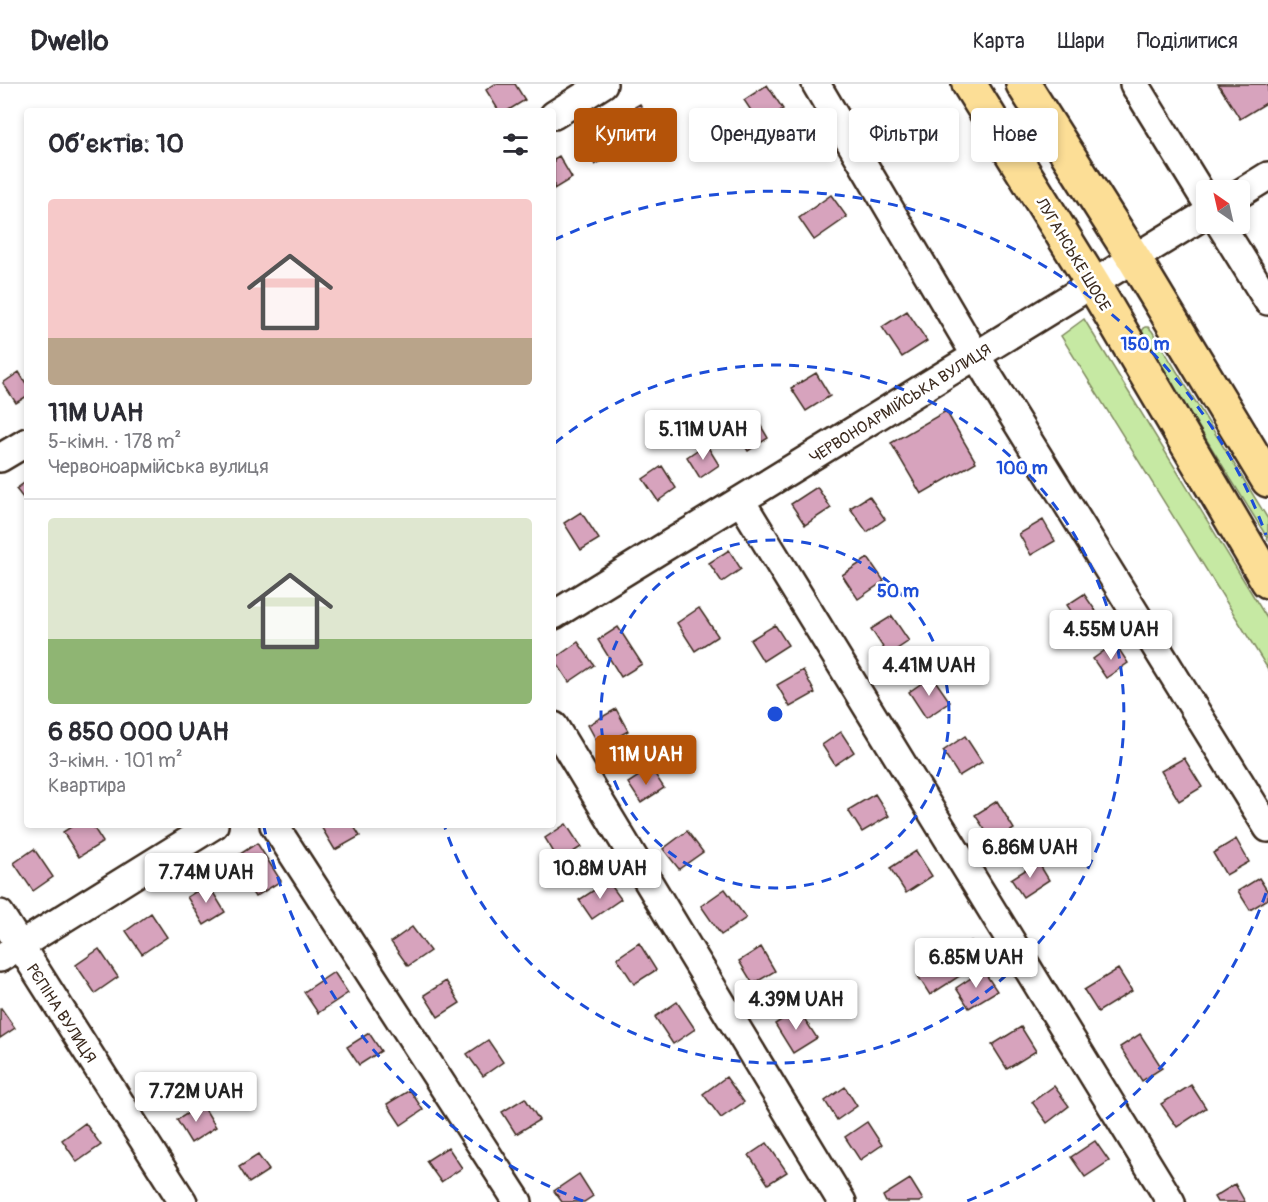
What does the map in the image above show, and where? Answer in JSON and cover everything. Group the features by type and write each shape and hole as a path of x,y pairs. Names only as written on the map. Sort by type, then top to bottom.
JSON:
{"main road":[{"name":"ЛУГАНСЬКЕ ШОСЕ","path":"969,84 1093,284 1268,581"},
{"path":"1023,84 1133,257 1268,480"}],"street":[{"path":"556,114 603,84"},
{"path":"816,84 976,356 1268,828"},
{"path":"1134,84 1196,185"},
{"path":"1250,187 1268,176"},
{"name":"ЧЕРВОНОАРМІЙСЬКА ВУЛИЦЯ","path":"556,614 1196,220"},
{"path":"1226,234 1268,301"},
{"path":"0,459 24,444"},
{"path":"741,501 1171,1202"},
{"path":"556,729 842,1202"},
{"path":"10,952 209,828"},
{"path":"276,828 518,1202"},
{"name":"РЄПІНА ВУЛИЦЯ","path":"0,914 10,952 183,1202"}],"green space":[{"path":"1084,319 1268,620 1268,669 1061,336"},
{"path":"1145,327 1152,331 1268,519 1268,539 1143,337 1142,331"}],"building":[{"path":"495,84 515,84 525,100 512,108 497,108 486,90"},
{"path":"1218,84 1268,84 1268,102 1240,119"},
{"path":"767,85 782,108 749,108 744,100"},
{"path":"559,156 572,178 556,188 556,158"},
{"path":"831,195 847,217 814,240 799,218"},
{"path":"907,311 927,341 902,357 882,327"},
{"path":"19,372 24,380 24,398 16,403 3,383"},
{"path":"816,373 830,396 806,411 791,388"},
{"path":"946,411 976,462 921,494 891,443"},
{"path":"755,416 768,438 748,451 734,429"},
{"path":"706,444 719,465 700,478 687,457"},
{"path":"662,466 676,488 658,501 643,479"},
{"path":"24,483 24,499 16,489"},
{"path":"817,487 831,508 805,525 791,504"},
{"path":"869,496 885,519 867,532 850,508"},
{"path":"581,512 599,539 581,550 564,523"},
{"path":"1043,520 1055,541 1031,555 1019,534"},
{"path":"729,550 741,569 722,582 709,563"},
{"path":"868,558 884,581 858,599 842,575"},
{"path":"1084,594 1104,623 1087,635 1067,605"},
{"path":"699,608 718,636 695,651 677,623"},
{"path":"892,616 909,641 888,655 871,629"},
{"path":"775,625 788,645 763,661 750,640"},
{"path":"618,627 642,664 621,677 598,640"},
{"path":"578,642 594,665 569,682 556,662 556,658"},
{"path":"1115,643 1128,663 1106,678 1093,659"},
{"path":"803,670 815,693 790,707 777,685"},
{"path":"932,676 950,702 926,718 909,692"},
{"path":"616,709 628,731 600,747 588,725"},
{"path":"841,732 854,752 835,765 822,745"},
{"path":"965,736 982,762 959,776 943,751"},
{"path":"1184,758 1202,787 1179,801 1161,771"},
{"path":"651,768 664,788 641,803 628,783"},
{"path":"875,794 889,816 862,832 848,810"},
{"path":"997,801 1014,829 993,842 975,815"},
{"path":"566,824 581,847 559,861 545,838"},
{"path":"69,828 94,828 103,842 79,857 63,832"},
{"path":"322,828 355,828 360,836 335,850"},
{"path":"687,831 703,852 679,869 663,849"},
{"path":"1236,839 1249,862 1226,875 1213,853"},
{"path":"257,843 281,881 255,897 231,860"},
{"path":"34,849 53,877 33,891 14,863"},
{"path":"916,851 932,876 906,893 890,868"},
{"path":"1038,862 1049,880 1023,897 1011,879"},
{"path":"1259,878 1268,892 1268,899 1250,910 1238,891"},
{"path":"608,881 621,899 592,919 579,900"},
{"path":"208,884 225,912 204,925 187,897"},
{"path":"725,889 746,918 721,935 701,906"},
{"path":"151,913 167,937 142,954 126,931"},
{"path":"412,927 430,951 408,966 391,942"},
{"path":"971,941 983,961 930,995 918,976"},
{"path":"639,943 656,970 634,984 617,958"},
{"path":"761,947 775,971 753,984 739,961"},
{"path":"99,949 118,977 95,993 76,965"},
{"path":"1118,969 1132,991 1098,1012 1084,990"},
{"path":"983,970 997,991 969,1008 956,988"},
{"path":"334,972 348,993 318,1013 304,992"},
{"path":"446,981 460,1003 438,1017 424,995"},
{"path":"677,1002 695,1029 673,1044 655,1017"},
{"path":"0,1009 15,1028 0,1038"},
{"path":"798,1009 817,1038 793,1053 775,1024"},
{"path":"1021,1027 1036,1051 1007,1069 992,1045"},
{"path":"369,1033 381,1051 359,1065 347,1047"},
{"path":"1140,1034 1162,1068 1142,1081 1120,1047"},
{"path":"488,1040 503,1062 483,1076 467,1054"},
{"path":"726,1077 744,1102 721,1118 703,1094"},
{"path":"1191,1085 1206,1108 1177,1127 1161,1104"},
{"path":"1054,1086 1069,1106 1047,1123 1032,1102"},
{"path":"845,1087 857,1106 837,1120 825,1101"},
{"path":"410,1090 423,1110 401,1125 387,1104"},
{"path":"525,1098 539,1120 516,1134 502,1112"},
{"path":"202,1104 216,1127 191,1143 177,1120"},
{"path":"867,1122 882,1145 860,1160 845,1137"},
{"path":"85,1123 101,1145 77,1162 62,1140"},
{"path":"1095,1141 1109,1161 1085,1177 1071,1157"},
{"path":"767,1143 787,1172 768,1184 749,1155"},
{"path":"448,1147 462,1168 441,1182 426,1161"},
{"path":"258,1155 269,1170 249,1183 239,1167"},
{"path":"579,1174 593,1196 584,1202 562,1202 554,1191"},
{"path":"910,1179 923,1200 886,1202 883,1196"},
{"path":"1235,1184 1245,1202 1217,1202 1214,1197"}]}
